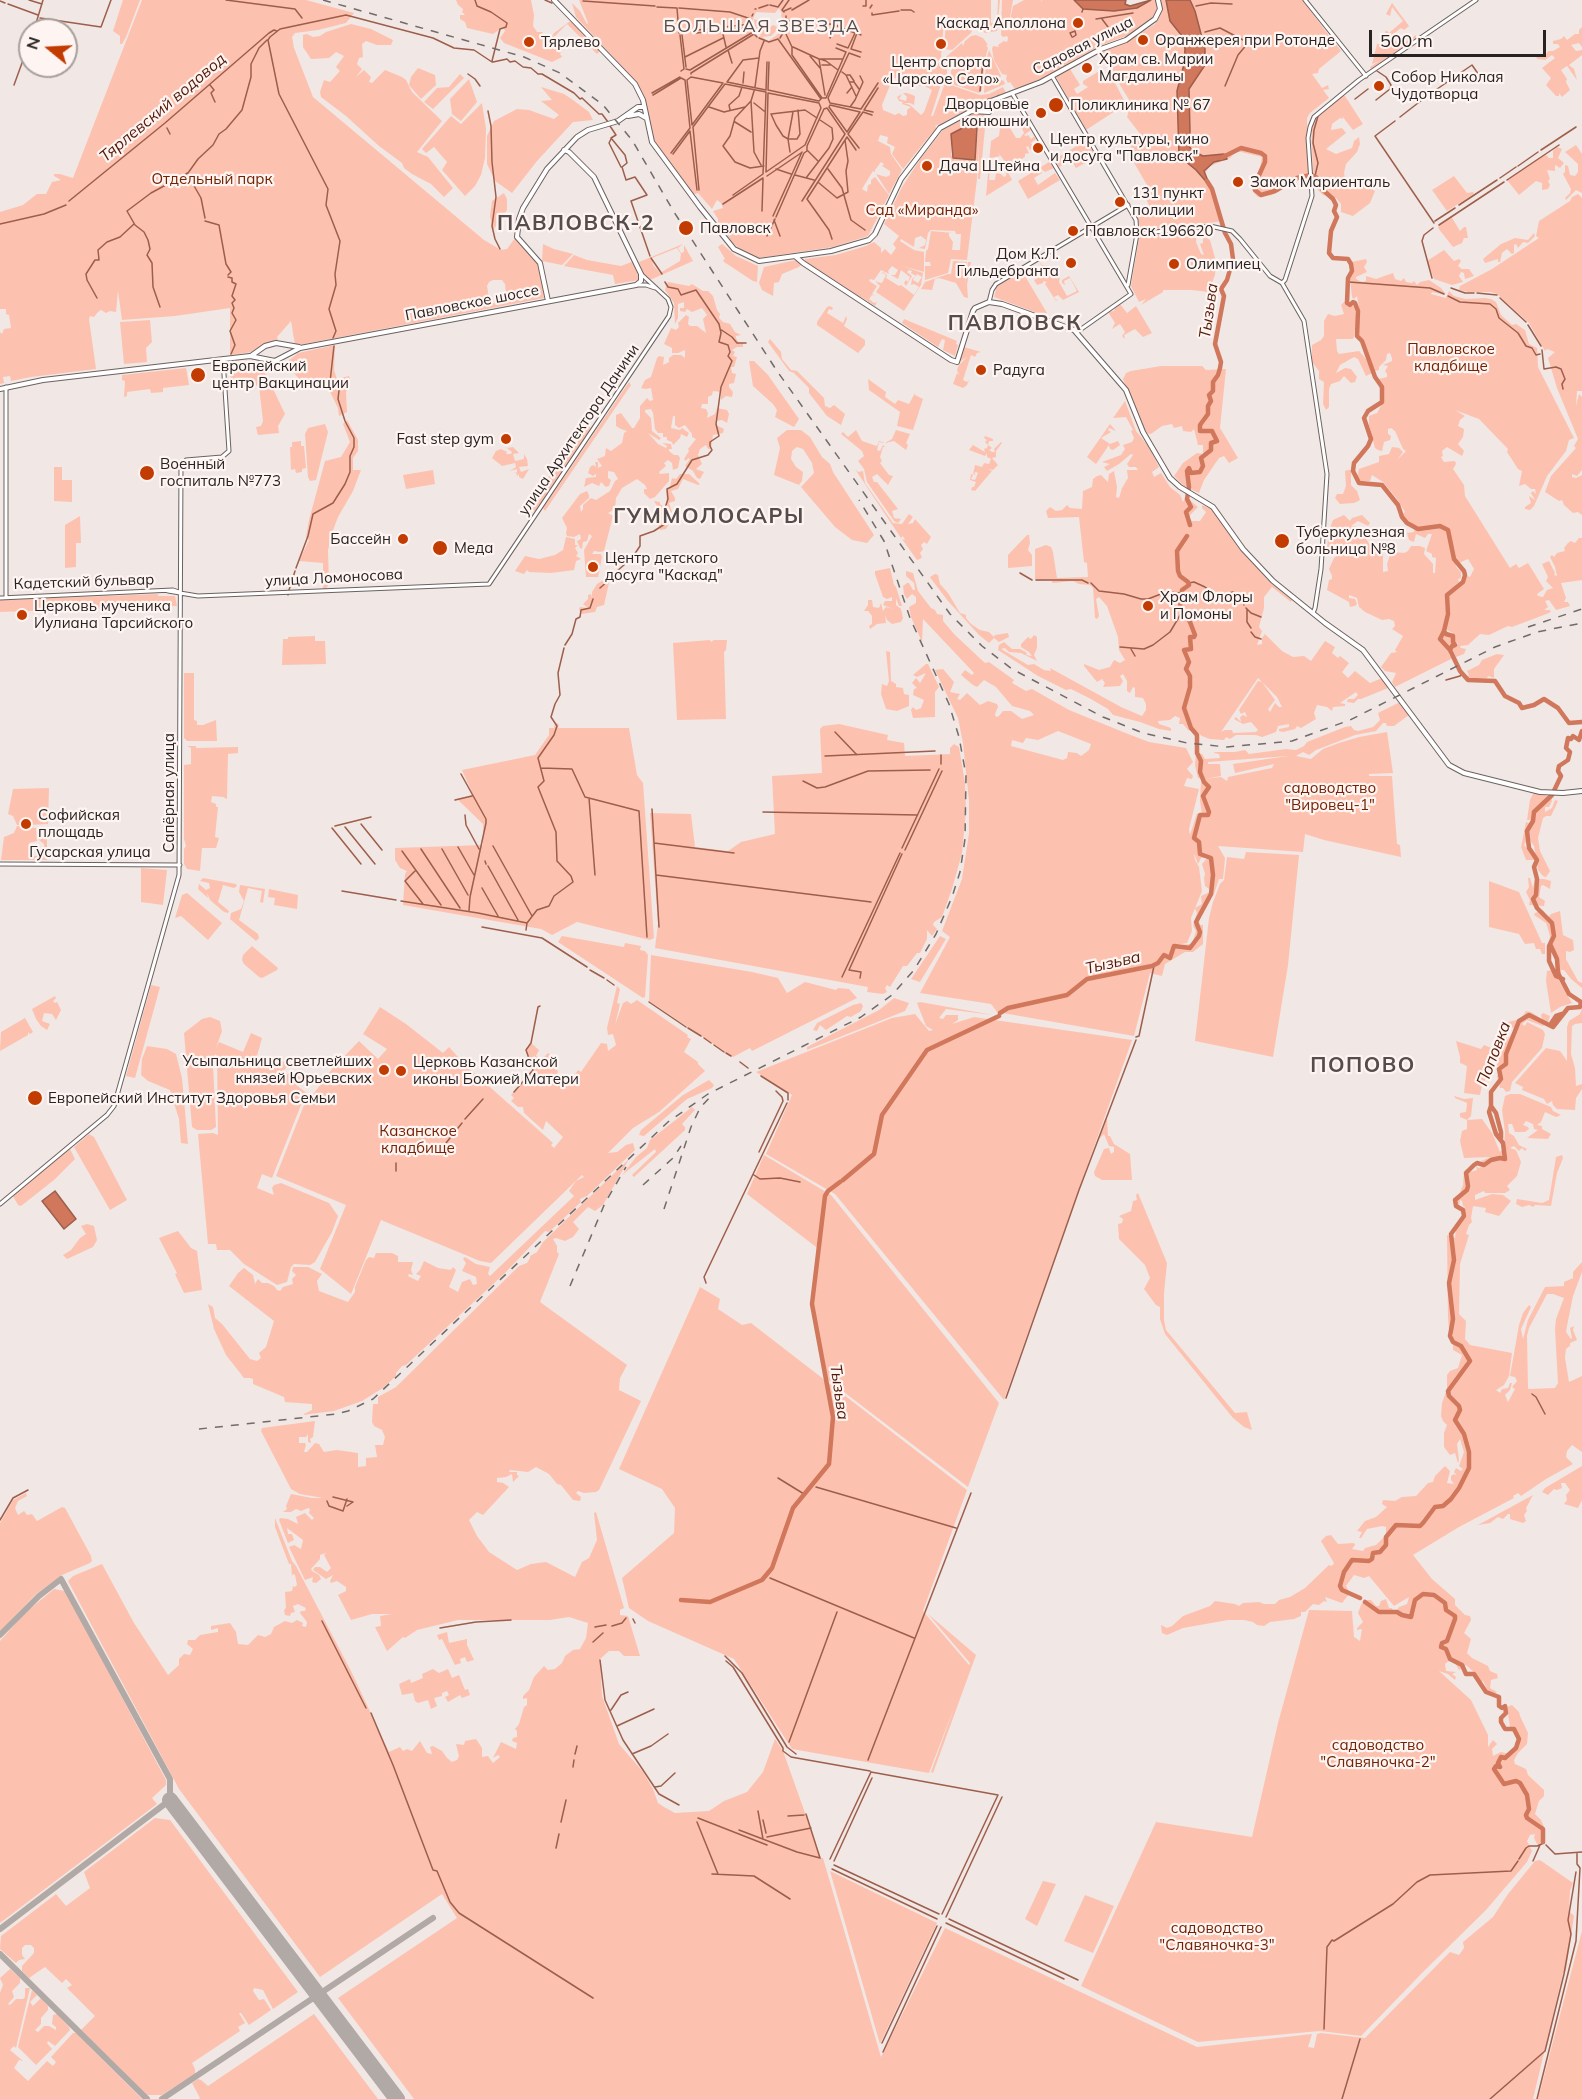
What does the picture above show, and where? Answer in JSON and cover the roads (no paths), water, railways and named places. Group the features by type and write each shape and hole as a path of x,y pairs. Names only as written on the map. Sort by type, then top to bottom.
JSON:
{"main road":[{"path":"548,301 540,265 519,242 517,231 521,213 547,170 570,144 585,132 627,116 643,100 638,88 627,74 554,0"},
{"name":"Садовая улица","path":"643,100 652,142 725,240 738,252 759,261 836,250 871,238 901,179 944,124 990,101 1052,76 1103,48 1122,42 1150,24 1159,13 1158,0"},
{"name":"Садовая улица","path":"968,112 989,112 1001,97"},
{"path":"638,107 645,108"},
{"path":"627,116 639,114 645,108"},
{"path":"639,114 646,118"},
{"path":"569,152 570,144"},
{"path":"564,150 569,152 594,177 641,274 641,280 636,285"},
{"path":"796,257 957,362 971,315 975,308 990,302 1002,304 1077,332 1126,390 1145,437 1168,476 1180,487 1215,509 1240,545 1263,571 1313,613 1363,650 1449,765 1464,773 1544,792 1582,791"},
{"name":"Павловское шоссе","path":"262,359 278,361 300,348 636,285"},
{"path":"250,356 276,343 288,345 290,353"},
{"name":"Павловское шоссе","path":"288,345 300,348"},
{"path":"0,389 43,380 223,359 250,356 262,359 260,350"}],"street":[{"path":"1305,0 1366,76"},
{"path":"1282,283 1286,280 1312,192 1310,127 1316,114 1332,100 1476,0"},
{"path":"1052,76 1136,220 1137,234 1128,287"},
{"path":"1012,93 1131,294 1077,332"},
{"path":"990,302 992,290 996,284 1128,205"},
{"path":"1137,234 1217,226 1232,231 1270,276 1282,283 1304,321 1327,470 1321,569 1316,608 1313,613"},
{"name":"улица Архитектора Данини","path":"489,584 668,319 671,310 669,301 641,274"},
{"path":"636,285 646,285 657,289"},
{"name":"Сапёрная улица","path":"0,1203 107,1115 114,1106 179,875 181,466 186,460 222,457 229,451 223,359"},
{"path":"6,387 6,597"},
{"name":"улица Ломоносова","path":"180,593 207,596 489,584"},
{"name":"Кадетский бульвар","path":"0,598 175,590 180,593"},
{"name":"Гусарская улица","path":"0,864 180,865"}],"waterway":[{"path":"29,0 42,4"},
{"path":"38,18 43,0"},
{"path":"78,24 101,27 111,0"},
{"path":"226,0 295,9 302,18"},
{"path":"475,0 477,6 507,23 506,27 500,29 492,61"},
{"path":"545,0 552,3"},
{"path":"770,5 778,7 783,0"},
{"path":"784,12 782,10 789,0"},
{"path":"792,10 809,0"},
{"path":"863,6 866,6 866,0"},
{"path":"0,1 5,3"},
{"path":"583,1 655,6"},
{"path":"1196,6 1211,3 1232,4"},
{"path":"8,4 38,15"},
{"path":"759,8 768,5"},
{"path":"657,7 677,8 679,33"},
{"path":"679,8 730,12 751,19"},
{"path":"784,11 791,8"},
{"path":"901,10 914,12"},
{"path":"872,13 872,15 899,11"},
{"path":"1096,19 1133,13"},
{"path":"333,338 336,331 329,309 336,285 335,274 340,241 326,205 328,189 279,94 268,40 280,29 346,15 433,38 454,48 474,50 492,62"},
{"path":"780,38 786,28 786,16"},
{"path":"1102,19 1108,27"},
{"path":"698,30 751,24 751,20"},
{"path":"787,21 808,20 835,25 855,33 848,48 837,44"},
{"path":"830,38 835,25"},
{"path":"686,69 690,70 753,32 751,26"},
{"path":"696,33 744,28 752,30"},
{"path":"1205,32 1220,28 1247,42"},
{"name":"Тярлевский водовод","path":"69,201 165,123 269,33 277,31"},
{"path":"726,47 723,34 727,31"},
{"path":"1072,37 1070,33 1075,31"},
{"path":"1073,37 1076,35 1075,31"},
{"path":"785,32 792,47 792,55 822,98 826,98 846,52 836,48"},
{"path":"861,35 857,33 851,49 861,52"},
{"path":"691,74 754,34 757,37"},
{"path":"680,35 684,69 681,71"},
{"path":"682,35 686,67"},
{"path":"685,57 723,38"},
{"path":"759,38 769,42 778,39 821,99 819,101 768,90 769,62"},
{"path":"160,307 153,287 152,263 147,255 150,249 148,240 127,211 151,193 188,173 198,159 213,145 219,134 242,110 251,77 251,64 259,48 267,40"},
{"path":"755,87 760,51 764,41"},
{"path":"1225,86 1238,55 1248,43"},
{"path":"793,47 819,59 825,95"},
{"path":"728,50 732,63"},
{"path":"860,57 849,53 828,98 830,103 861,109 878,83"},
{"path":"810,56 820,68"},
{"path":"759,58 743,60 727,82 766,90 767,62"},
{"path":"493,62 507,59 523,67 531,68 574,93 580,99 582,98 599,114 602,114 608,122"},
{"path":"820,59 842,59"},
{"path":"820,59 838,70"},
{"path":"980,91 983,62"},
{"path":"822,65 830,65"},
{"path":"1400,117 1472,65 1481,78"},
{"path":"1376,100 1390,89 1391,85 1386,77 1377,71"},
{"path":"743,83 744,72"},
{"path":"842,72 846,75 856,96"},
{"path":"14,85 18,74"},
{"path":"468,74 480,86"},
{"path":"847,75 850,75 854,81"},
{"path":"850,107 863,82 860,76"},
{"path":"652,93 680,77"},
{"path":"691,77 723,83 692,125 687,80 691,77"},
{"path":"653,95 681,78 685,80 690,128 671,153"},
{"path":"850,82 854,82 859,89"},
{"path":"699,190 693,127 725,84 766,92 763,174 733,195"},
{"path":"210,85 214,90 211,93 215,102"},
{"path":"730,110 729,105 739,96 742,87"},
{"path":"847,93 852,87"},
{"path":"873,112 864,110 878,88"},
{"path":"1355,99 1368,89"},
{"path":"754,91 751,101 735,118 730,136 723,146 735,162 750,168 764,166"},
{"path":"768,93 819,103 821,108 805,145 766,172 768,93"},
{"path":"751,101 754,152 761,165"},
{"path":"754,103 764,111"},
{"path":"830,105 860,112 847,132 829,107 830,105"},
{"path":"709,107 724,112 745,107"},
{"path":"776,217 824,109 827,108 845,134 802,201"},
{"path":"771,114 783,136 788,139 797,139 800,134 798,110"},
{"path":"771,114 805,110 817,118"},
{"path":"488,111 496,197 492,226 500,249"},
{"path":"790,152 788,139 793,112"},
{"path":"859,148 848,134 863,112 872,115"},
{"path":"1315,176 1318,163 1313,143 1318,116"},
{"path":"806,178 829,148 833,139 832,128 820,120"},
{"path":"1395,121 1375,136 1434,223"},
{"path":"735,122 751,132"},
{"path":"610,126 616,135 611,138 625,155 627,163 622,167 626,180 635,177 647,195 631,201 650,256"},
{"path":"1541,150 1576,127"},
{"path":"167,128 170,134"},
{"path":"690,131 697,190"},
{"path":"673,154 690,131"},
{"path":"832,239 829,230 807,199 847,137 856,150"},
{"path":"611,139 609,143 621,167"},
{"path":"819,183 837,198 848,192 845,140"},
{"path":"1507,180 1559,145"},
{"path":"1221,158 1241,148 1261,153 1265,156 1265,162 1255,184 1255,190 1261,195 1275,191 1297,178 1311,175 1316,177 1322,189 1336,205 1334,211 1337,217 1331,231 1329,253 1333,258 1348,259 1351,264 1347,303 1350,305 1355,303 1358,311 1357,336 1362,341 1375,377 1382,387 1382,402 1368,411 1364,418 1371,439 1354,463 1353,471 1359,483 1382,485 1398,505 1407,523 1418,529 1440,526 1448,530 1454,559 1465,575 1463,582 1447,595 1448,614 1444,631 1453,636 1455,645 1450,650 1460,671 1468,680 1495,681 1505,696 1519,703 1522,708 1544,699 1558,708 1569,723 1582,722"},
{"path":"808,151 818,161"},
{"path":"773,216 802,152"},
{"path":"1518,166 1538,152"},
{"path":"767,176 801,153"},
{"path":"1500,178 1516,167"},
{"path":"776,169 791,174"},
{"path":"828,169 842,188 851,220 865,230"},
{"path":"187,173 186,176 189,177 201,198 205,218"},
{"path":"795,175 814,180"},
{"path":"723,204 763,178"},
{"path":"762,211 763,179"},
{"path":"1459,205 1497,180"},
{"name":"Тызьва","path":"1190,525 1186,512 1191,507 1187,499 1189,487 1187,471 1189,468 1191,473 1200,472 1203,466 1201,458 1211,450 1211,443 1217,441 1212,431 1200,431 1200,425 1208,414 1211,401 1209,395 1213,391 1213,382 1220,368 1221,362 1215,344 1224,296 1221,289 1227,280 1233,259 1231,244 1225,233 1212,189 1207,181"},
{"path":"1439,225 1504,182"},
{"name":"Тярлевский водовод","path":"0,224 44,214 66,205"},
{"path":"1435,221 1455,208"},
{"path":"767,236 775,219"},
{"path":"774,220 780,236"},
{"path":"205,221 219,225 226,264 231,272 228,275"},
{"path":"97,298 86,274 95,260 99,260 98,250 107,242 120,237 134,224"},
{"path":"1432,278 1422,241 1424,235 1433,228"},
{"path":"651,258 662,274"},
{"path":"228,277 232,278 232,282 236,284 232,296 235,300 232,303 234,308 232,313 236,320 230,331 235,345 231,354"},
{"path":"609,578 632,558 640,546 640,536 668,522 665,508 668,499 667,489 677,484 692,460 708,455 712,450 710,442 719,436 716,424 721,387 732,361 728,356 730,352 728,345 719,342 721,333 719,324 696,290 681,295 678,289 668,287 665,282"},
{"path":"1349,282 1430,288 1444,294"},
{"path":"1451,288 1465,293 1474,293"},
{"path":"1477,293 1497,295"},
{"path":"1448,296 1460,302 1490,304 1496,309 1499,318 1518,333 1526,346 1532,348 1536,355 1540,354"},
{"path":"1500,298 1526,322"},
{"path":"1528,325 1541,346"},
{"path":"720,329 737,343 746,343"},
{"path":"296,568 308,536 313,514 333,503 350,472 350,456 354,447 354,438 345,421 338,399 339,390 330,382 334,346"},
{"path":"1542,350 1544,369 1556,367 1561,369 1565,379 1562,384 1563,389"},
{"name":"Тызьва","path":"1000,1013 1008,1008 1067,995 1087,979 1152,966 1158,963 1164,955 1170,958 1174,946 1190,948 1199,936 1200,932 1196,922 1211,894 1213,875 1211,858 1200,854 1199,842 1194,838 1200,815 1208,815 1209,812 1203,796 1209,787 1200,772 1201,761 1197,753 1197,735 1191,728 1184,708 1190,687 1190,676 1186,669 1189,662 1184,650 1191,649 1190,637 1195,635 1190,622 1180,608 1182,590 1189,585 1178,571 1177,551 1187,536"},
{"path":"289,590 295,571"},
{"path":"1020,573 1032,580"},
{"path":"1036,580 1082,580 1088,583"},
{"path":"600,588 608,581"},
{"path":"1189,583 1194,582 1218,596 1233,592 1239,595 1244,605"},
{"path":"1091,583 1099,591 1141,599 1148,599 1166,592 1182,593"},
{"path":"565,645 572,634 576,619 580,617 581,610 590,608 593,599"},
{"path":"1246,608 1261,617"},
{"path":"1247,610 1247,622 1251,628"},
{"path":"1120,647 1144,649 1153,645 1170,632 1182,612"},
{"path":"1444,631 1440,639 1450,650"},
{"path":"1251,632 1255,637 1261,639"},
{"path":"526,930 527,923 537,910 549,906 554,896 573,882 571,876 557,861 556,832 538,787 544,781 538,758 554,735 557,726 551,717 560,695 558,673 564,648"},
{"path":"1131,649 1135,656"},
{"path":"1446,680 1460,676 1462,673"},
{"name":"Поповка","path":"1360,1598 1342,1590 1340,1586 1344,1572 1352,1560 1369,1561 1372,1559 1373,1553 1380,1552 1386,1545 1386,1537 1396,1525 1420,1526 1435,1507 1443,1506 1451,1499 1469,1468 1469,1452 1464,1434 1455,1420 1460,1410 1459,1406 1449,1396 1448,1391 1470,1361 1461,1346 1453,1342 1450,1336 1453,1319 1449,1283 1454,1260 1451,1234 1464,1216 1463,1210 1456,1206 1455,1200 1467,1190 1466,1173 1474,1165 1477,1163 1484,1165 1500,1158 1505,1159 1503,1143 1496,1134 1489,1112 1491,1092 1501,1079 1499,1069 1506,1064 1506,1054 1519,1021 1529,1015 1553,1027 1568,1008 1580,1007 1581,1002 1569,994 1558,973 1557,959 1550,944 1554,936 1552,923 1537,908 1533,899 1536,895 1537,879 1534,867 1537,860 1529,848 1527,831 1533,821 1534,812 1552,795 1561,776 1558,771 1559,766 1568,760 1570,752 1566,748 1568,738 1571,739 1573,736 1579,740 1582,731"},
{"path":"835,732 857,755"},
{"path":"825,756 935,751"},
{"path":"941,755 941,764"},
{"path":"541,768 572,769 585,797 639,811 647,937"},
{"path":"902,848 939,769"},
{"path":"803,781 817,788 868,771 930,770"},
{"path":"905,850 942,771"},
{"path":"461,774 486,819 469,911"},
{"path":"455,800 472,796"},
{"path":"589,798 595,875"},
{"path":"652,809 659,927"},
{"path":"763,812 917,815"},
{"path":"465,815 466,825 479,849"},
{"path":"335,826 371,817"},
{"path":"361,824 382,850"},
{"path":"345,827 375,864"},
{"path":"332,828 361,864"},
{"path":"654,843 734,853"},
{"path":"493,846 532,916"},
{"path":"458,847 474,875"},
{"path":"421,849 460,908"},
{"path":"442,849 468,895"},
{"path":"402,851 441,905"},
{"path":"842,977 900,853"},
{"path":"860,978 861,972 849,970 902,854"},
{"path":"488,866 518,920"},
{"path":"415,871 405,881 423,904"},
{"path":"656,875 871,902"},
{"path":"482,888 498,916"},
{"path":"342,891 396,900"},
{"path":"401,901 527,923"},
{"path":"482,927 542,938 587,967"},
{"path":"1549,946 1549,961 1556,976 1563,979"},
{"path":"1136,1037 1139,1036 1154,966"},
{"path":"590,970 604,978"},
{"path":"607,980 614,985"},
{"path":"649,1002 686,1027"},
{"path":"514,1092 533,1070 526,1050 531,1043 540,1006"},
{"path":"1550,1025 1556,1016 1562,1014"},
{"name":"Тызьва","path":"843,1180 874,1154 882,1115 927,1050 999,1016"},
{"path":"688,1028 701,1036"},
{"path":"704,1038 711,1043"},
{"path":"1006,1398 1079,1190 1136,1040"},
{"path":"714,1045 724,1052"},
{"path":"726,1053 731,1056"},
{"path":"740,1062 748,1068"},
{"path":"761,1076 788,1093 788,1100"},
{"path":"759,1152 783,1101 776,1091"},
{"path":"465,1119 483,1099"},
{"path":"706,1283 704,1277 787,1103"},
{"path":"1491,1106 1496,1113 1501,1138"},
{"path":"442,1148 462,1123"},
{"path":"396,1163 396,1171"},
{"path":"754,1175 760,1179 780,1178 800,1182"},
{"name":"Тызьва","path":"681,1600 710,1602 762,1580 772,1568 793,1508 829,1464 833,1417 812,1304 825,1196 840,1182"},
{"path":"1532,1394 1545,1414"},
{"path":"778,1478 804,1494"},
{"path":"816,1487 956,1528"},
{"path":"0,1520 13,1498 28,1490"},
{"path":"868,1760 971,1493"},
{"path":"333,1497 353,1502 347,1506"},
{"path":"327,1501 329,1506 343,1511 347,1499"},
{"path":"770,1578 914,1638"},
{"name":"Поповка","path":"1365,1602 1379,1612 1397,1612 1411,1617 1415,1600 1423,1594 1434,1595 1445,1603 1446,1610 1455,1616 1447,1641 1442,1643 1441,1647 1446,1649 1450,1659 1462,1665 1466,1674 1474,1674 1486,1692 1499,1697 1499,1706 1502,1708 1505,1706 1506,1713 1501,1718 1501,1722 1505,1729 1514,1729 1519,1739 1516,1748 1505,1758 1501,1757 1498,1763 1500,1767 1496,1766 1494,1769 1504,1784 1516,1781 1520,1783 1527,1795 1529,1809 1527,1818 1543,1829 1543,1842"},
{"path":"789,1742 837,1612"},
{"name":"Тызьва","path":"612,1626 622,1623 626,1618"},
{"name":"Тызьва","path":"633,1619 635,1623"},
{"path":"440,1628 476,1622 511,1620"},
{"path":"322,1621 366,1708"},
{"path":"595,1627 606,1625"},
{"name":"Тызьва","path":"593,1642 603,1633"},
{"path":"725,1656 742,1673 787,1747 796,1754"},
{"path":"600,1660 605,1700 623,1740 659,1794 679,1805"},
{"path":"726,1661 733,1667 783,1751 791,1757 870,1771"},
{"path":"611,1710 621,1695 628,1692"},
{"path":"617,1726 654,1709"},
{"path":"371,1713 433,1870 437,1871 450,1902 459,1913 593,1998"},
{"path":"632,1754 651,1746 668,1734"},
{"path":"575,1754 577,1746"},
{"path":"573,1767 574,1760"},
{"path":"830,1859 871,1772 998,1795 942,1914"},
{"path":"655,1787 661,1786 675,1773"},
{"path":"834,1861 872,1778"},
{"path":"946,1917 1002,1797"},
{"path":"561,1822 566,1800"},
{"path":"758,1811 763,1839"},
{"path":"739,1830 797,1852 820,1858 806,1814"},
{"path":"788,1816 804,1815"},
{"path":"698,1818 767,1845"},
{"path":"763,1820 766,1833"},
{"path":"697,1822 718,1874"},
{"path":"767,1837 811,1828"},
{"path":"556,1848 559,1834"},
{"path":"1519,1859 1529,1846 1544,1843"},
{"path":"1533,1861 1540,1845"},
{"path":"1546,1845 1555,1854 1582,1852"},
{"path":"1537,2099 1576,1941 1580,1868 1577,1864 1577,1853"},
{"path":"1324,2029 1327,1947 1332,1940 1334,1941 1393,1904 1417,1882 1430,1875 1511,1871 1518,1861"},
{"path":"834,1865 939,1914"},
{"path":"832,1869 937,1919"},
{"path":"1490,2099 1545,2051 1564,1974 1571,1934 1568,1920 1576,1872"},
{"path":"712,1874 754,1876 790,1899"},
{"path":"949,1919 1078,1980"},
{"path":"946,1923 1064,1979"},
{"path":"882,2043 937,1926"},
{"path":"883,2052 941,1927"},
{"path":"1342,2099 1360,2039"}],"railway":[{"path":"323,0 524,57 560,73 603,105 632,140 674,212 777,371 950,614 982,646 1012,669 1103,717 1143,733 1187,743 1227,747 1292,741 1350,720 1495,647 1537,632 1582,623"},
{"path":"199,1429 336,1414 373,1399 668,1122 708,1094 861,1017 892,995 914,970 936,934 960,872 965,839 966,775 959,737 949,704 910,618 884,541 859,500"},
{"path":"1528,627 1582,609"},
{"path":"664,1209 691,1127 700,1108 710,1097"},
{"path":"643,1185 673,1158 681,1146"},
{"path":"570,1286 605,1203 626,1167"}],"place":[{"name":"Каскад Аполлона","path":"1078,23"},
{"name":"Оранжерея при Ротонде","path":"1143,40"},
{"name":"Тярлево","path":"529,42"},
{"name":"Центр спорта «Царское Село»","path":"941,44"},
{"name":"Храм св. Марии Магдалины","path":"1087,68"},
{"name":"Собор Николая Чудотворца","path":"1379,86"},
{"name":"Поликлиника № 67","path":"1056,105"},
{"name":"Дворцовые конюшни","path":"1041,113"},
{"name":"Центр культуры, кино и досуга \"Павловск\"","path":"1038,148"},
{"name":"Дача Штейна","path":"927,166"},
{"name":"Замок Мариенталь","path":"1238,182"},
{"name":"131 пункт полиции","path":"1120,202"},
{"name":"Павловск","path":"686,228"},
{"name":"Павловск 196620","path":"1073,231"},
{"name":"Дом К.Л. Гильдебранта","path":"1071,263"},
{"name":"Олимпиец","path":"1174,264"},
{"name":"Радуга","path":"981,370"},
{"name":"Европейский центр Вакцинации","path":"198,375"},
{"name":"Fast step gym","path":"506,439"},
{"name":"Военный госпиталь №773","path":"147,473"},
{"name":"Бассейн","path":"403,539"},
{"name":"Туберкулезная больница №8","path":"1282,541"},
{"name":"Меда","path":"440,548"},
{"name":"Центр детского досуга \"Каскад\"","path":"593,567"},
{"name":"Храм Флоры и Помоны","path":"1148,606"},
{"name":"Церковь мученика Иулиана Тарсийского","path":"22,615"},
{"name":"Софийская площадь","path":"26,824"},
{"name":"Усыпальница светлейших князей Юрьевских","path":"384,1070"},
{"name":"Церковь Казанской иконы Божией Матери","path":"401,1071"},
{"name":"Европейский Институт Здоровья Семьи","path":"35,1098"}],"district":[{"name":"БОЛЬШАЯ ЗВЕЗДА","path":"762,27"},
{"name":"ПАВЛОВСК-2","path":"576,224"},
{"name":"ПАВЛОВСК","path":"1015,324"},
{"name":"ГУММОЛОСАРЫ","path":"709,517"},
{"name":"ПОПОВО","path":"1363,1066"}],"park label":[{"name":"Отдельный парк","path":"212,179"},
{"name":"Сад «Миранда»","path":"922,210"},
{"name":"Павловское кладбище","path":"1451,358"},
{"name":"садоводство \"Вировец-1\"","path":"1330,796"},
{"name":"Казанское кладбище","path":"418,1140"},
{"name":"садоводство \"Славяночка-2\"","path":"1378,1754"},
{"name":"садоводство \"Славяночка-3\"","path":"1217,1936"}]}
